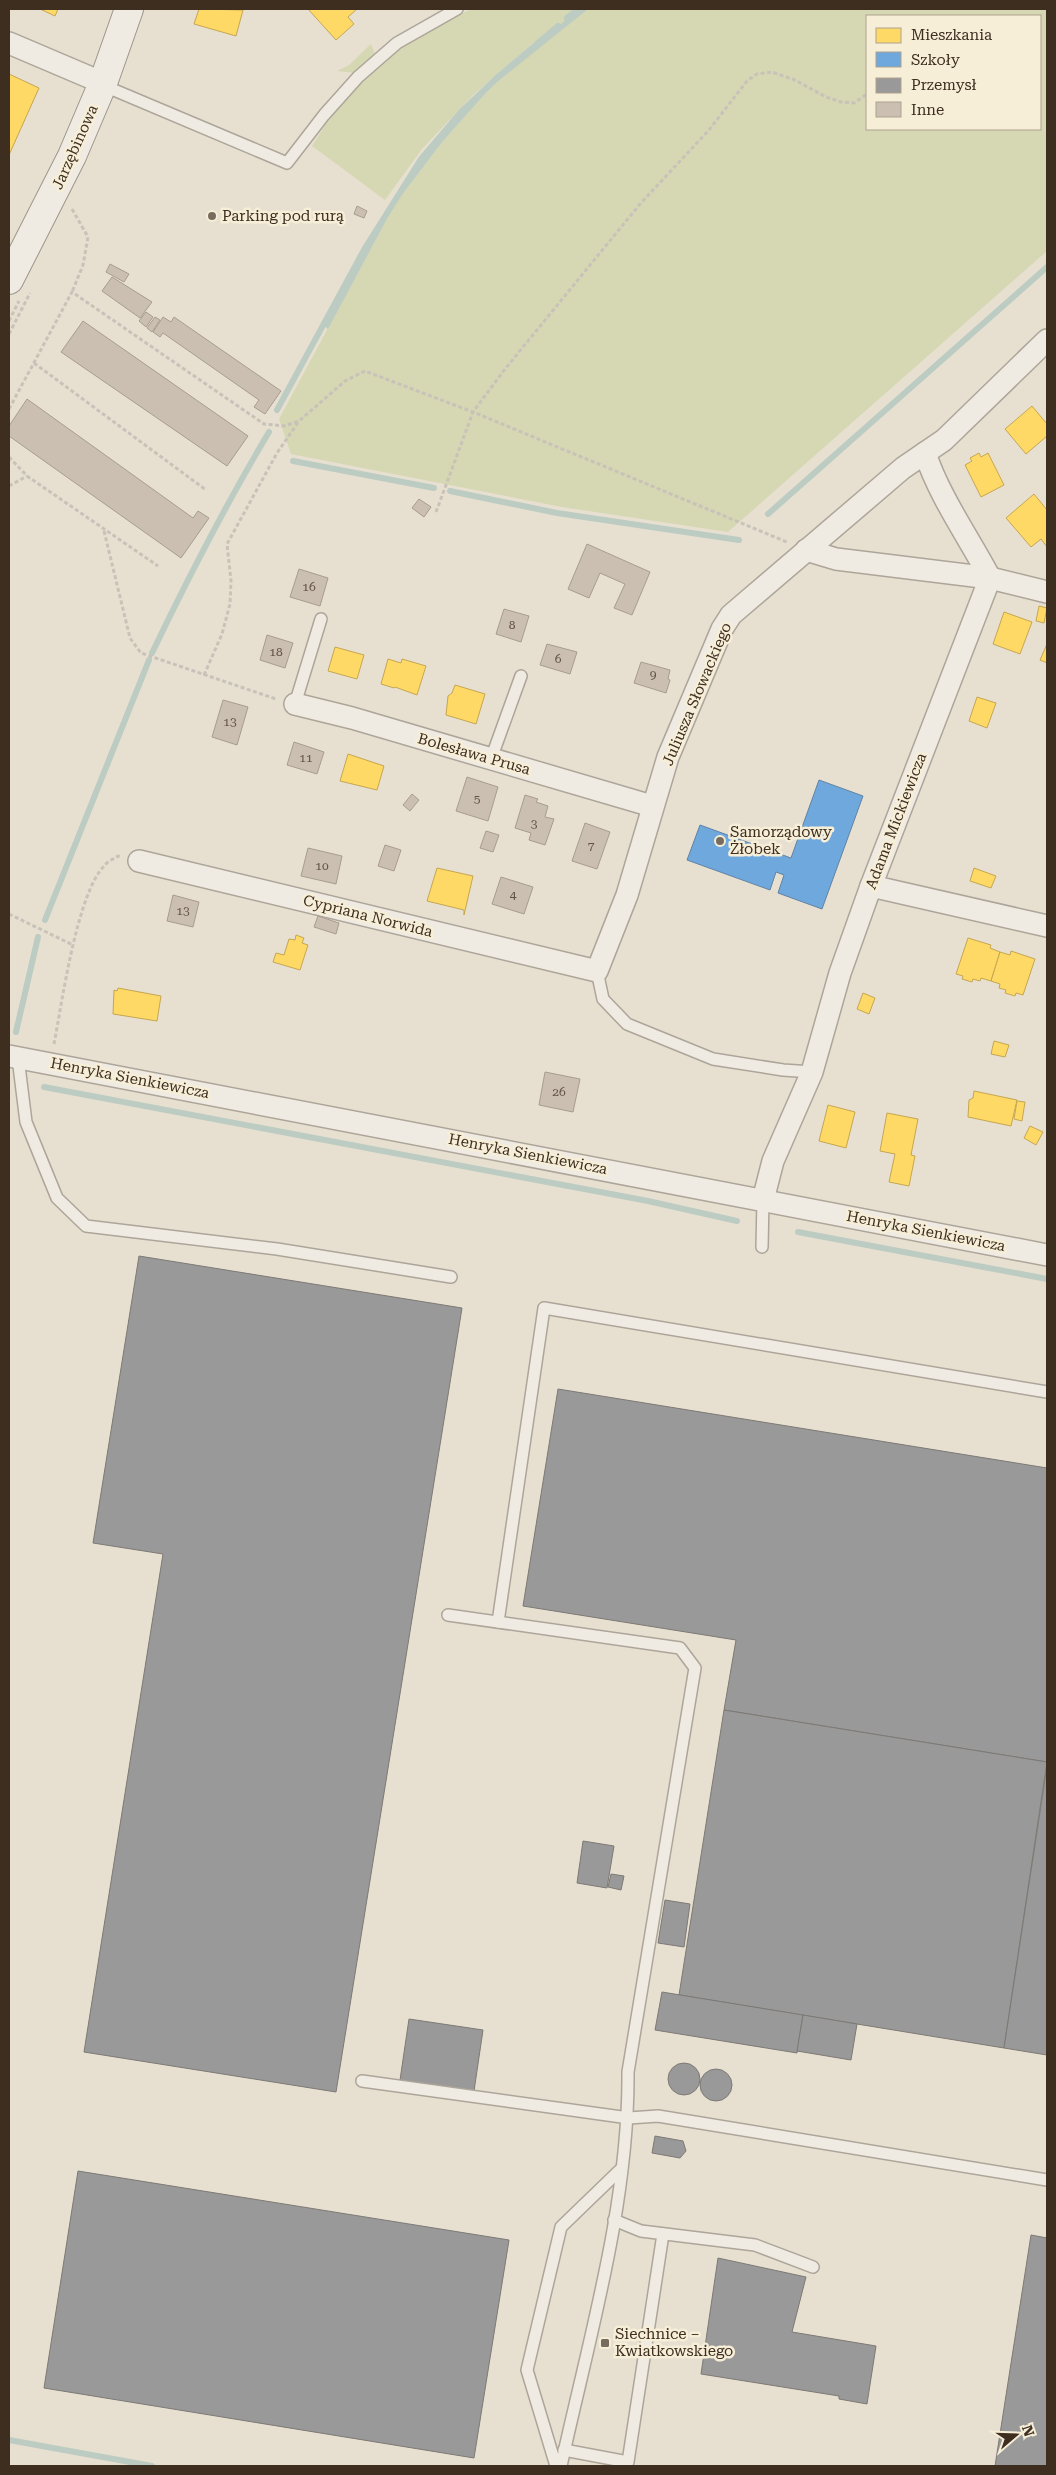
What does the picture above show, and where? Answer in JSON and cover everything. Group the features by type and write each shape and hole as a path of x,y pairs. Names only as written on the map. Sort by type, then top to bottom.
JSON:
{"street":[{"name":"Jarzębinowa","path":"9,280 72,156 103,83 129,9"},
{"path":"9,42 103,83"},
{"path":"806,550 903,468 944,440 1047,340"},
{"path":"925,454 945,502 967,535 990,578"},
{"path":"806,550 836,560 990,578 1045,588"},
{"name":"Juliusza Słowackiego","path":"597,971 627,895 668,757 722,628 731,615 806,550"},
{"name":"Adama Mickiewicza","path":"764,1200 774,1161 812,1072 840,973 871,886 990,578"},
{"name":"Bolesława Prusa","path":"295,704 352,718 652,806"},
{"name":"Cypriana Norwida","path":"138,861 597,971"},
{"path":"871,886 1047,926"},
{"name":"Henryka Sienkiewicza","path":"14,1057 1047,1255"}],"lane":[{"path":"103,83 114,90 288,163 324,115 358,77 398,42 457,9"},
{"path":"295,704 321,619"},
{"path":"491,759 521,676"},
{"path":"597,971 604,999 627,1024 713,1059 783,1070 812,1072"},
{"path":"14,1057 26,1122 56,1198 86,1226 276,1249 451,1277"},
{"path":"762,1247 764,1200"},
{"path":"498,1622 544,1308 1047,1392"},
{"path":"448,1615 680,1648 695,1668 628,2072 628,2118 614,2220 561,2466"},
{"path":"362,2081 628,2118 658,2116 1047,2180"},
{"path":"556,2466 527,2370 560,2227 621,2169"},
{"path":"614,2220 641,2231 755,2245 813,2267"},
{"path":"564,2450 628,2462 663,2234"}],"path":[{"path":"436,512 473,412 640,204 710,130 747,81 757,74 772,72 795,80 826,97 841,102 854,103 866,95"},
{"path":"9,409 72,292 83,265 88,237 72,209 51,199"},
{"path":"72,292 264,424 284,426 300,421"},
{"path":"34,363 206,490"},
{"path":"204,675 222,634 230,604 231,581 227,544 277,454 300,421 345,381 365,371 473,412 806,550"},
{"path":"9,458 26,476 104,531 158,566"},
{"path":"9,486 26,476"},
{"path":"104,531 130,638 141,653 266,697 295,704"},
{"path":"50,1063 73,945 83,909 97,876 105,864 118,856 138,861"},
{"path":"9,914 73,945"}],"green space":[{"path":"472,9 1047,9 1047,251 728,532 562,507 291,454 279,419 395,204 443,141 492,86 539,47 534,42 473,95 422,149 385,200 312,146 343,102 361,82 381,64 424,33"},
{"path":"371,44 375,54 356,73 337,71 349,65"}],"shaded area":[{"path":"579,9 588,9 492,86 443,141 395,204 328,329 324,326 365,248 421,159 461,112 498,76"}],"building: Mieszkania":[{"path":"40,9 58,9 55,16"},
{"path":"199,9 243,10 236,36 194,24"},
{"path":"308,9 357,9 348,17 354,24 336,40"},
{"path":"9,74 39,88 9,155"},
{"path":"1032,406 1047,424 1047,436 1026,454 1005,429"},
{"path":"979,453 981,457 988,453 1004,485 981,497 965,465 972,461 970,458"},
{"path":"1034,494 1047,510 1047,547 1041,539 1031,547 1006,518"},
{"path":"1039,606 1047,608 1044,623 1036,621"},
{"path":"1004,612 1032,622 1020,654 993,644"},
{"path":"1047,644 1047,663 1040,660"},
{"path":"335,647 364,655 357,679 328,671"},
{"path":"388,659 401,663 402,659 426,666 417,695 381,684"},
{"path":"455,685 485,694 476,724 446,715 448,696 452,693"},
{"path":"977,697 996,703 987,728 969,721"},
{"path":"348,754 384,766 377,790 340,781"},
{"path":"437,868 473,876 464,915 464,910 427,901"},
{"path":"974,868 996,876 991,888 970,881"},
{"path":"296,935 304,938 302,943 308,945 300,970 273,962 276,953 284,955 289,939 295,940"},
{"path":"968,938 991,945 990,948 1000,952 991,981 981,978 980,981 973,979 972,982 962,979 963,976 956,974"},
{"path":"1011,951 1035,959 1023,995 1016,993 1015,996 1005,993 1006,990 999,988 1000,984 991,981 1000,952 1010,955"},
{"path":"118,988 161,996 157,1021 113,1014 114,990 117,991"},
{"path":"863,993 875,998 869,1014 857,1009"},
{"path":"994,1041 1009,1045 1005,1057 991,1054"},
{"path":"974,1091 1017,1100 1011,1126 968,1117 969,1100 973,1098"},
{"path":"1017,1101 1025,1102 1022,1121 1014,1119"},
{"path":"828,1105 855,1112 846,1148 819,1141"},
{"path":"887,1113 918,1119 911,1155 915,1156 909,1186 889,1182 895,1154 880,1151"},
{"path":"1030,1126 1043,1132 1036,1145 1024,1138"}],"building: Szkoły":[{"name":"Samorządowy Żłobek","path":"819,780 863,796 822,909 778,893 784,875 776,872 770,890 687,860 700,825 791,858"}],"building: Przemysł":[{"path":"139,1256 462,1308 336,2092 84,2052 163,1554 93,1543"},
{"path":"558,1389 1047,1468 1047,1762 724,1710 736,1640 523,1606"},
{"path":"724,1710 1047,1762 1004,2048 679,1995"},
{"path":"1047,1766 1047,2055 1004,2048"},
{"path":"583,1841 614,1846 607,1888 577,1883"},
{"path":"611,1874 624,1876 621,1890 608,1887"},
{"path":"665,1900 690,1904 684,1947 658,1943"},
{"path":"662,1992 803,2015 797,2053 655,2030"},
{"path":"803,2015 857,2024 851,2060 797,2051"},
{"path":"409,2019 483,2030 474,2091 400,2080"},
{"path":"684,2063 690,2064 695,2068 699,2073 699,2085 695,2090 690,2094 684,2095 678,2094 673,2090 669,2085 668,2079 669,2073 673,2068 678,2064"},
{"path":"716,2069 727,2074 732,2085 727,2096 716,2101 705,2096 700,2085 705,2074"},
{"path":"655,2136 683,2141 686,2151 680,2158 652,2153"},
{"path":"78,2171 509,2240 474,2458 44,2388"},
{"path":"1031,2235 1047,2238 1047,2466 995,2466"},
{"path":"718,2258 806,2277 792,2332 876,2346 867,2404 839,2399 839,2396 701,2374"}],"building: Inne":[{"path":"357,206 367,211 364,218 354,214"},
{"path":"110,264 129,274 124,282 106,272"},
{"path":"112,277 152,302 140,318 102,291"},
{"path":"146,312 153,317 146,327 139,321"},
{"path":"155,317 160,320 152,332 147,328"},
{"path":"163,317 171,322 174,317 281,391 265,414 254,407 259,400 163,333 160,337 153,332"},
{"path":"83,321 248,436 227,466 61,352"},
{"path":"27,399 193,518 198,511 209,518 181,558 9,436 9,426"},
{"path":"419,499 431,507 424,517 412,508"},
{"path":"587,544 650,572 632,615 614,608 625,584 600,573 589,598 568,589"},
{"path":"299,569 328,578 320,606 290,597"},
{"path":"504,609 529,616 521,642 496,634"},
{"path":"267,635 293,643 285,668 260,660"},
{"path":"547,644 577,652 570,674 540,665"},
{"path":"641,662 670,670 668,679 670,680 666,693 634,683"},
{"path":"223,700 248,707 237,745 212,737"},
{"path":"294,742 324,752 317,774 287,765"},
{"path":"467,777 498,787 488,821 456,811"},
{"path":"412,794 419,800 410,811 403,805"},
{"path":"525,795 538,799 536,802 548,806 545,817 554,819 545,845 529,840 531,833 515,828"},
{"path":"585,823 610,832 597,869 572,861"},
{"path":"486,831 499,835 493,852 480,848"},
{"path":"385,845 401,850 394,871 378,866"},
{"path":"308,848 342,856 336,884 301,876"},
{"path":"501,877 533,887 524,914 492,904"},
{"path":"173,895 199,902 193,927 167,921"},
{"path":"318,916 339,923 336,934 314,927"},
{"path":"545,1072 580,1079 573,1112 539,1105"}],"waterway":[{"path":"567,18 579,9"},
{"path":"277,410 365,248 421,159 461,112 499,76 558,26"},
{"path":"768,514 1047,267"},
{"path":"152,653 208,541 269,432"},
{"path":"293,461 434,488"},
{"path":"450,491 557,513 739,540"},
{"path":"45,920 149,660"},
{"path":"16,1032 38,937"},
{"path":"44,1087 648,1201 737,1221"},
{"path":"798,1232 1047,1279"},
{"path":"9,2440 152,2466"}],"place":[{"name":"Parking pod rurą","path":"212,216"},
{"name":"Samorządowy Żłobek","path":"720,841"},
{"name":"Siechnice – Kwiatkowskiego","path":"605,2343"}]}
